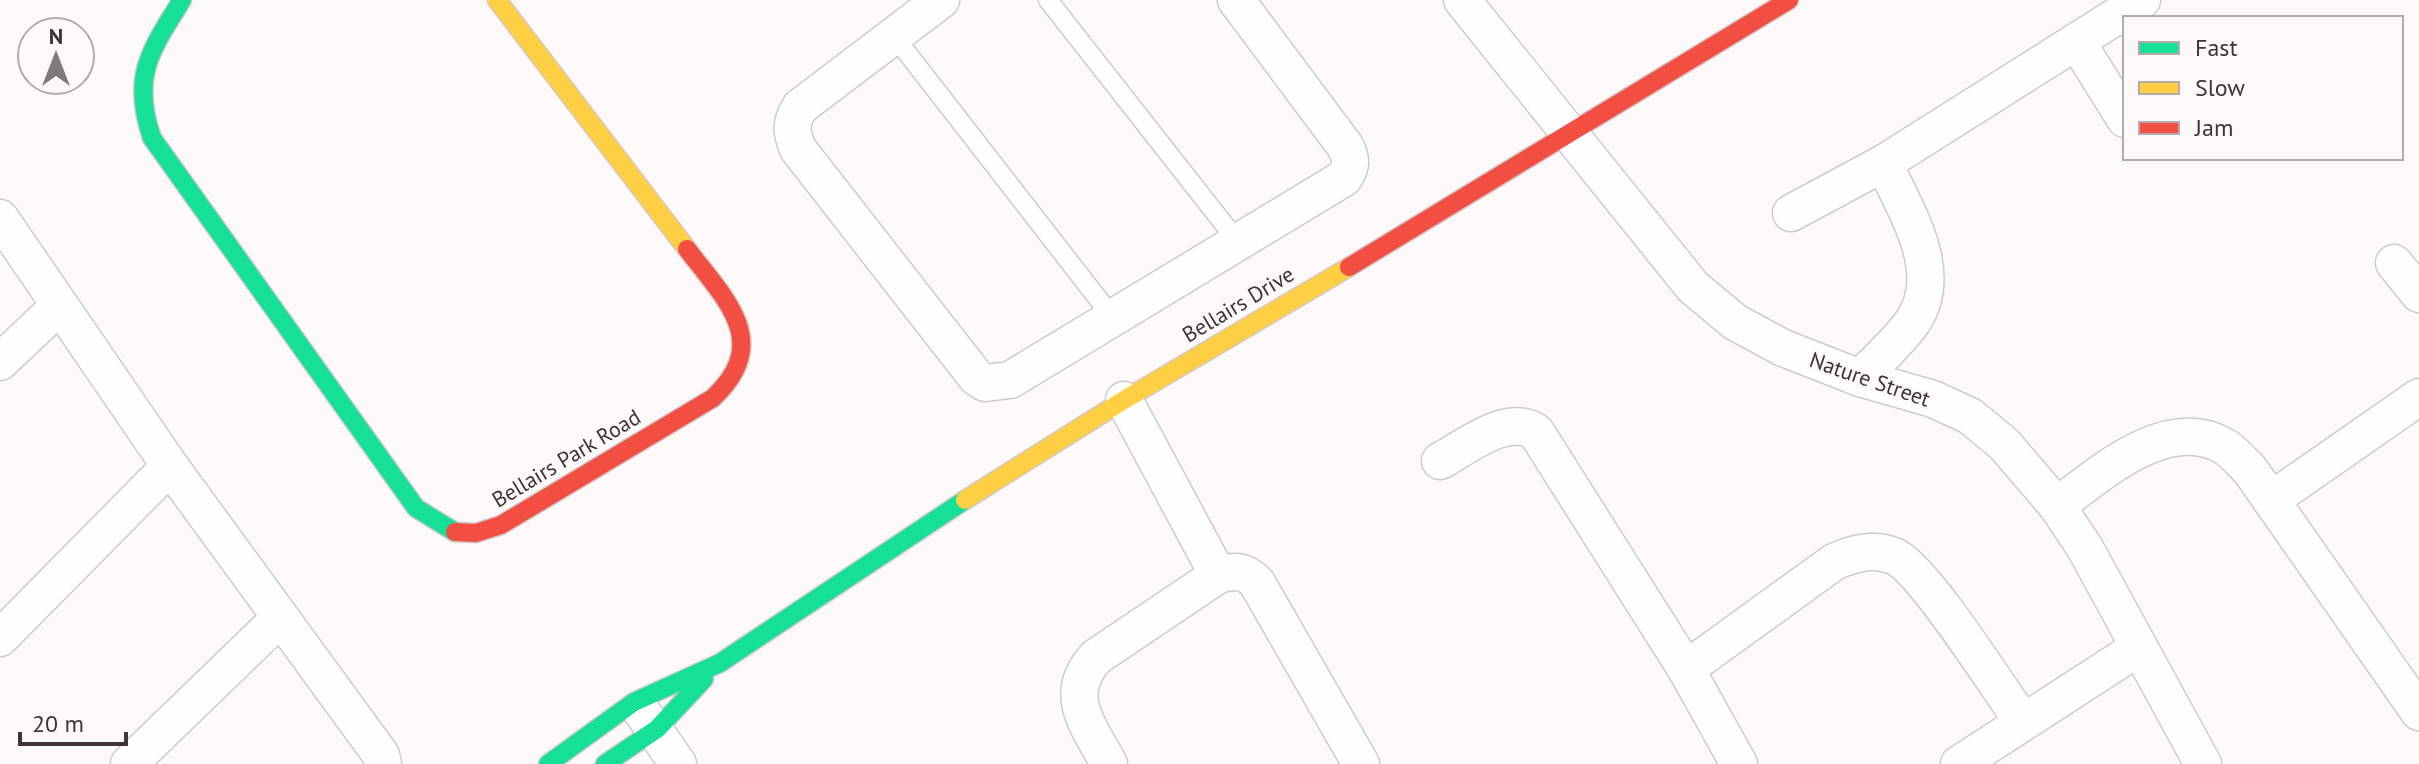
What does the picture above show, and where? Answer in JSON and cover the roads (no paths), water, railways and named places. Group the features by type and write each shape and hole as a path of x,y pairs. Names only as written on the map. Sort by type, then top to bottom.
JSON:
{"street":[{"name":"Bellairs Park Road","path":"182,0 140,75 141,112 152,138 416,508 461,536 482,534 501,525 713,398 737,374 743,358 740,324 731,306 497,0"},
{"path":"941,0 800,107 792,121 792,134 807,161 976,377 985,383 1010,380 1344,178 1351,162 1345,146 1236,0"},
{"name":"Nature Street","path":"1462,0 1573,134 1693,287 1725,314 1783,348 1860,378 1933,399 1970,416 2004,444 2057,506 2112,593 2138,648 2203,764"},
{"name":"Bellairs Drive","path":"548,764 606,754 646,716 914,532 1124,400 1573,134 1789,0"},
{"path":"1791,213 1884,163 2142,0"},
{"path":"2077,42 2123,116"},
{"path":"1860,378 1913,322 1924,294 1926,266 1918,240 1884,163"},
{"path":"0,218 58,307 279,619 381,755 383,764"},
{"path":"2394,263 2419,294"},
{"path":"0,362 58,307"},
{"path":"2271,500 2419,397"},
{"path":"1124,400 1218,575"},
{"path":"1440,461 1500,429 1516,425 1536,432 1686,669 1739,764"},
{"path":"2057,506 2121,459 2162,442 2202,438 2227,449 2250,470 2419,711"},
{"path":"0,638 170,466"},
{"path":"1686,669 1834,562 1855,553 1876,551 1910,565 2023,722"},
{"path":"1109,764 1084,718 1078,699 1084,670 1096,657 1218,575 1243,572 1257,583 1361,764"},
{"path":"129,764 279,619"},
{"path":"1959,764 2138,648"},
{"name":"Bellairs Drive","path":"606,754 646,716 720,663"},
{"path":"646,716 678,764"}],"lane":[{"path":"1048,0 1238,242"},
{"path":"894,36 1113,318"}]}
